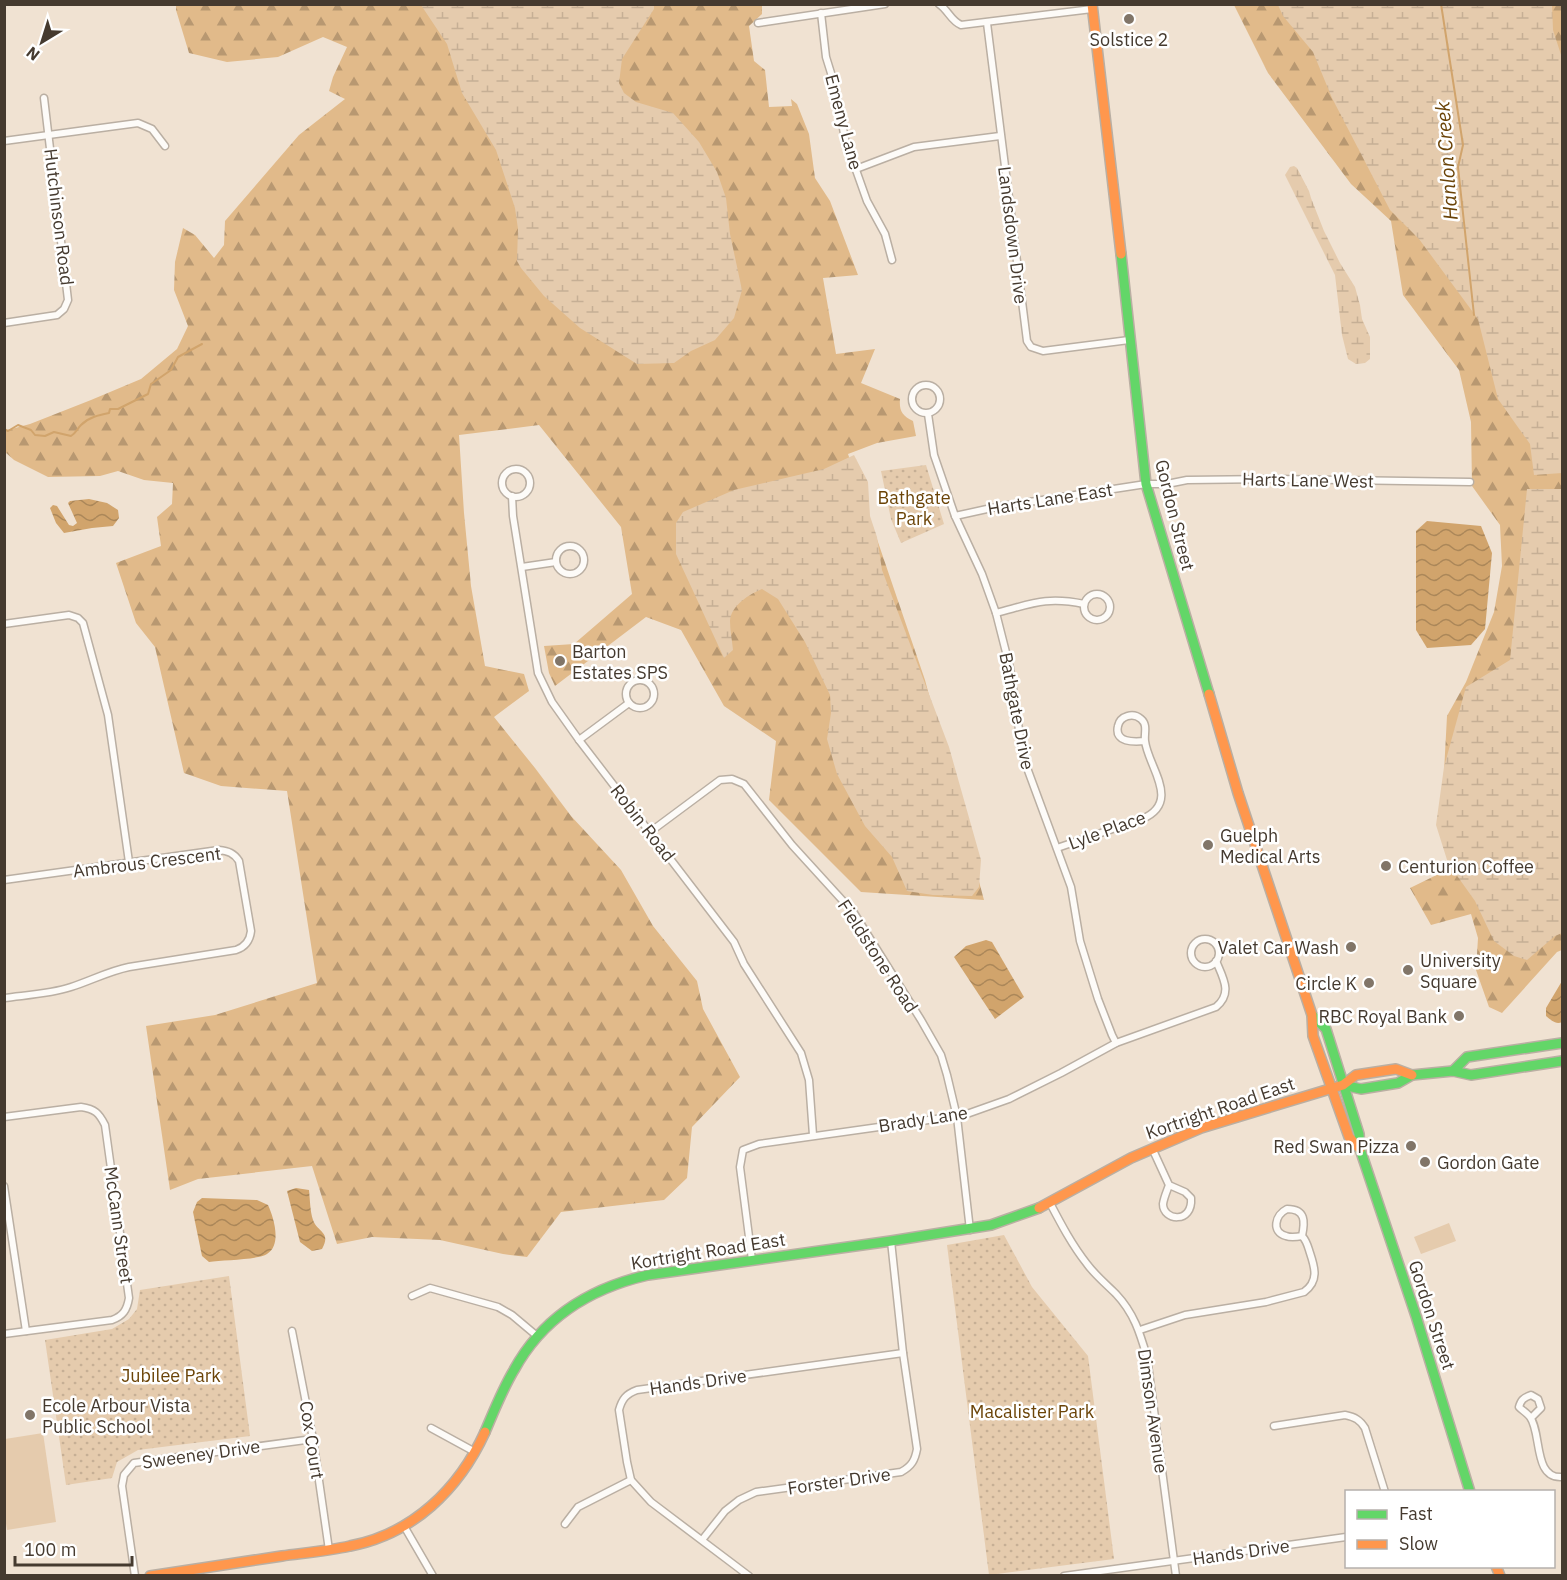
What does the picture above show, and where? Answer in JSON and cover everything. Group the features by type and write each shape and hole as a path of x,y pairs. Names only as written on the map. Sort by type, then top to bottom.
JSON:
{"street":[{"path":"758,23 885,4"},
{"path":"939,4 945,8 956,23 961,25 1092,7"},
{"name":"Gordon Street","path":"1092,7 1146,484 1238,792 1312,1016 1313,1036 1350,1137 1360,1149"},
{"name":"Emeny Lane","path":"821,14 826,57 835,86 845,139 867,201 885,234 892,260"},
{"name":"Landsdown Drive","path":"987,23 1026,336 1030,347 1043,351 1129,340"},
{"name":"Hutchinson Road","path":"4,323 57,315 64,309 68,300 44,98"},
{"path":"4,141 138,123 152,129 165,146"},
{"path":"856,168 914,147 1000,135"},
{"name":"Bathgate Drive","path":"922,385 932,386 938,391 940,397 936,410 928,414 919,412 913,406 911,398 915,390 922,385"},
{"name":"Bathgate Drive","path":"928,414 934,455 955,516 982,574 996,613 1010,668 1023,757 1071,887 1080,941 1098,999 1116,1043"},
{"name":"Robin Road","path":"518,469 529,477 530,486 525,494 512,496 504,490 503,477 509,470 518,469"},
{"name":"Harts Lane West","path":"1146,484 1167,484 1187,480 1276,478 1470,482"},
{"name":"Harts Lane East","path":"955,516 996,507 1146,484"},
{"name":"Robin Road","path":"512,496 513,516 538,673 552,702 579,740 734,942 744,964 801,1053 809,1080 813,1135"},
{"path":"564,547 578,548 584,556 581,570 573,574 564,574 556,562 558,553 564,547"},
{"path":"522,567 556,562"},
{"path":"1097,594 1105,596 1111,608 1107,616 1095,620 1087,616 1084,604 1089,597 1097,594"},
{"path":"996,613 1026,604 1052,600 1084,604"},
{"path":"4,624 69,615 78,618 83,623 108,715 129,862"},
{"path":"642,681 650,685 653,693 652,702 649,705 641,708 629,703 626,694 629,686 642,681"},
{"path":"579,740 629,703"},
{"name":"Lyle Place","path":"1057,848 1142,819 1154,812 1160,802 1162,789 1145,741 1145,725 1140,718 1131,715 1122,718 1118,726 1122,738 1129,742 1145,741"},
{"name":"Fieldstone Road","path":"650,832 720,780 732,779 744,784 792,844 854,913 941,1055 957,1117 970,1230"},
{"name":"Ambrous Crescent","path":"4,880 226,850 236,857 241,867 251,931 248,941 242,948 236,950 129,966 69,988 4,998"},
{"name":"Brady Lane","path":"752,1260 740,1167 743,1150 759,1144 813,1135 957,1117 1009,1099 1116,1043 1216,1007 1224,999 1226,989 1216,961 1218,948 1213,941 1204,939 1200,939 1193,945 1191,954 1195,963 1204,967 1216,961"},
{"name":"Gordon Street","path":"1312,1016 1326,1029 1359,1134 1360,1149 1416,1316 1470,1490"},
{"path":"1453,1071 1467,1057 1563,1043"},
{"path":"1343,1085 1361,1089 1398,1083 1412,1075 1453,1071 1471,1075 1563,1060"},
{"path":"1343,1085 1356,1075 1396,1069 1412,1075"},
{"name":"Kortright Road East","path":"150,1575 351,1546 404,1526 436,1502 461,1473 475,1452 514,1369 537,1336 573,1305 611,1285 648,1275 970,1230 1010,1220 1050,1203 1111,1168 1152,1148 1201,1128 1343,1085"},
{"name":"McCann Street","path":"4,1117 81,1107 93,1108 100,1115 105,1125 129,1298 128,1307 117,1318 4,1334"},
{"path":"1152,1148 1169,1185 1185,1192 1191,1198 1191,1207 1185,1215 1174,1217 1164,1209 1163,1204 1169,1185"},
{"path":"4,1186 7,1222 26,1331"},
{"name":"Dimson Avenue","path":"1050,1203 1079,1254 1121,1300 1140,1330 1147,1357 1176,1575"},
{"path":"1140,1330 1185,1315 1266,1302 1304,1292 1316,1276 1316,1269 1302,1236 1304,1221 1296,1210 1287,1209 1279,1214 1276,1222 1279,1231 1287,1236 1302,1236"},
{"name":"Forster Drive","path":"702,1540 725,1511 739,1500 756,1492 901,1472 909,1468 915,1459 916,1449 891,1241"},
{"path":"412,1296 430,1288 498,1307 512,1315 537,1336"},
{"name":"Cox Court","path":"292,1330 313,1439 329,1550"},
{"name":"Hands Drive","path":"749,1575 651,1502 632,1480 619,1410 625,1396 637,1390 903,1353"},
{"path":"1274,1426 1345,1415 1355,1418 1365,1428 1385,1490"},
{"path":"1531,1418 1541,1462 1548,1472 1557,1477 1563,1477"},
{"path":"430,1428 475,1452"},
{"name":"Sweeney Drive","path":"135,1575 122,1486 124,1475 134,1463 313,1439"},
{"path":"565,1524 578,1507 632,1480"},
{"path":"404,1526 433,1575"},
{"name":"Hands Drive","path":"1064,1575 1345,1538"}],"green space":[{"path":"176,5 762,5 762,14 749,26 754,61 765,70 769,107 792,106 791,99 797,104 809,134 815,178 830,201 858,275 823,278 836,354 875,349 861,383 900,399 902,412 913,421 916,436 877,443 848,454 925,680 984,900 861,892 769,800 776,741 724,706 681,630 646,617 555,686 549,673 544,646 574,644 632,594 621,527 539,425 459,435 471,586 485,666 524,674 529,691 494,717 571,816 621,870 653,926 697,981 703,1009 740,1077 692,1127 687,1178 664,1200 561,1212 527,1257 440,1240 372,1237 337,1244 312,1166 198,1179 170,1190 146,1026 215,1015 317,983 287,791 221,786 184,773 155,647 136,623 116,563 161,546 157,517 172,504 173,483 144,480 118,471 100,476 48,477 14,460 5,452 4,431 30,424 141,379 177,349 188,326 174,290 175,262 183,228 195,235 214,258 224,245 225,221 299,135 345,99 329,91 347,47 323,37 278,57 227,62 189,53"},
{"path":"421,5 654,5 654,9 622,59 619,83 624,93 636,102 673,113 699,142 717,172 726,198 730,234 742,290 734,318 715,340 691,351 674,363 637,364 580,328 544,296 517,261 518,229 515,208 496,150 462,93 447,44"},
{"path":"1234,5 1562,5 1562,950 1557,952 1502,1013 1489,1007 1476,970 1478,938 1471,914 1431,925 1410,888 1453,867 1441,828 1447,716 1466,682 1494,612 1502,566 1500,525 1472,486 1471,422 1459,370 1403,295 1391,221 1351,184 1268,73"},
{"path":"1278,5 1552,5 1553,30 1562,58 1562,473 1534,475 1530,444 1498,399 1478,319 1419,239 1390,210 1332,98 1313,52 1283,16"},
{"path":"1294,166 1309,191 1324,231 1340,263 1355,287 1362,319 1370,337 1370,359 1365,363 1356,364 1348,359 1342,335 1335,275 1285,175 1290,167"},
{"path":"854,455 868,482 870,516 877,537 882,570 949,747 981,860 979,887 972,896 933,895 907,891 892,857 865,826 837,774 827,739 831,713 830,695 805,642 778,599 762,589 737,605 730,621 733,650 724,658 676,554 676,523 683,512 734,490 824,469"},
{"name":"Bathgate Park","path":"926,465 944,524 901,543 891,519 881,471"},
{"path":"1527,489 1562,489 1562,933 1555,936 1527,960 1514,956 1494,941 1475,901 1448,863 1436,825 1444,767 1466,687 1510,660"},
{"path":"1449,1223 1456,1241 1421,1254 1414,1237"},
{"name":"Macalister Park","path":"1004,1235 1032,1287 1088,1356 1114,1559 989,1575 947,1245"},
{"name":"Jubilee Park","path":"229,1276 250,1436 138,1450 117,1462 112,1478 66,1485 45,1340 112,1329 129,1319 137,1309 140,1290"},
{"path":"43,1433 56,1522 7,1530 4,1511 5,1439"}],"water":[{"path":"89,499 107,503 118,510 119,518 113,526 64,533 56,523 50,508 53,505 57,506 69,525 73,526 77,523 68,503"},
{"path":"1427,521 1481,526 1492,553 1485,629 1471,645 1427,648 1416,630 1416,531"},
{"path":"986,940 992,942 1024,997 995,1019 954,957 966,946"},
{"path":"1562,981 1562,1022 1558,1023 1546,1016 1546,1008"},
{"path":"296,1188 309,1190 313,1220 325,1236 322,1249 312,1251 300,1242 287,1191"},
{"path":"202,1198 257,1200 268,1205 275,1231 272,1250 256,1258 209,1262 202,1256 193,1212 197,1202"}],"waterway":[{"name":"Hanlon Creek","path":"1441,4 1463,145 1458,167 1474,315"},
{"path":"4,429 8,431 18,425 31,430 35,435 45,436 54,432 71,436 87,420 109,413 110,409 118,409 148,394 151,384 171,370 178,357 202,344"}],"traffic: fast":[{"path":"1121,254 1146,484 1209,694"},
{"path":"1312,1015 1326,1029 1359,1134 1360,1149 1416,1316 1469,1490"},
{"path":"1453,1071 1467,1057 1562,1043"},
{"path":"1343,1085 1361,1089 1398,1083 1412,1075 1453,1071 1471,1075 1562,1061"},
{"path":"485,1432 510,1378 526,1351 539,1335 570,1308 607,1288 648,1275 991,1225 1039,1208"}],"traffic: slow":[{"path":"1092,4 1121,254"},
{"path":"1209,694 1238,793 1312,1015 1313,1036 1349,1137 1360,1149"},
{"path":"1039,1208 1131,1158 1201,1128 1343,1085 1356,1075 1396,1069 1412,1075"},
{"path":"150,1576 342,1548 373,1540 394,1531 414,1520 447,1490 462,1472 485,1432"},
{"path":"1497,1568 1500,1576"}],"place":[{"name":"Solstice 2","path":"1129,19"},
{"name":"Barton Estates SPS","path":"560,661"},
{"name":"Guelph Medical Arts","path":"1208,845"},
{"name":"Centurion Coffee","path":"1386,866"},
{"name":"Valet Car Wash","path":"1351,947"},
{"name":"University Square","path":"1408,970"},
{"name":"Circle K","path":"1369,983"},
{"name":"RBC Royal Bank","path":"1459,1016"},
{"name":"Red Swan Pizza","path":"1411,1146"},
{"name":"Gordon Gate","path":"1425,1162"},
{"name":"Ecole Arbour Vista Public School","path":"30,1415"}]}
